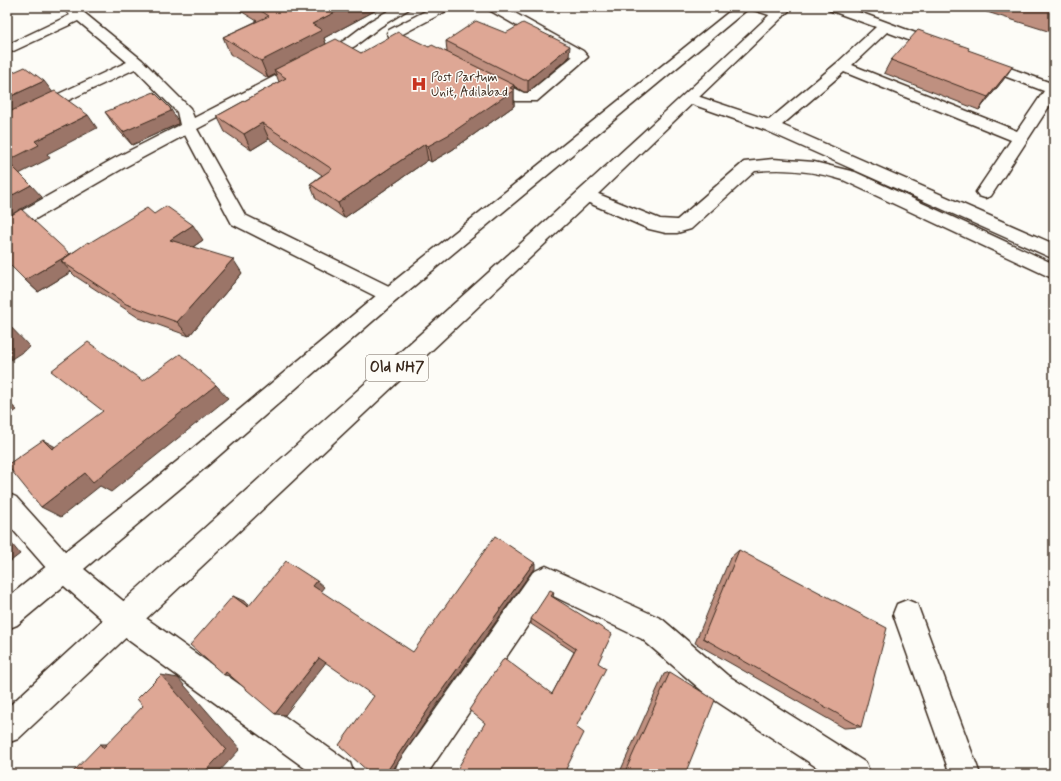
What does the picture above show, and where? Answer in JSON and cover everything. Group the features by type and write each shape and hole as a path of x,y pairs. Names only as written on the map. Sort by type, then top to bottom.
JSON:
{"street":[{"path":"7,227 121,162 350,43 375,24 405,7"},
{"path":"394,33 443,7"},
{"path":"471,72 521,98 527,99 534,97 580,58 578,54 494,7"},
{"path":"7,615 199,458 390,295 743,7"},
{"path":"834,7 951,51"},
{"name":"Old NH7","path":"7,728 123,619 691,98 774,9"},
{"path":"7,50 74,12 137,62 184,111 189,128 238,219 390,295"},
{"path":"375,24 408,40"},
{"path":"771,126 842,66 885,26"},
{"path":"965,56 1054,89 985,192"},
{"path":"7,124 137,62"},
{"path":"842,66 1020,138"},
{"path":"691,98 771,126 1054,252"},
{"path":"586,195 656,224 666,227 677,227 685,224 750,166 802,167 827,170 849,176 1054,272"},
{"path":"7,505 64,569 123,619 339,774"},
{"path":"409,774 542,581 549,579 652,629 717,685 855,774"},
{"path":"907,614 965,774"}],"building":[{"path":"255,7 345,7 312,24 322,30 261,61 223,37 269,16"},
{"path":"476,21 506,33 523,23 570,46 528,80 524,80 446,41"},
{"path":"918,30 969,48 968,50 1013,66 988,97 891,60"},
{"path":"398,32 429,47 432,45 514,85 510,88 514,90 450,134 428,146 425,144 338,203 310,184 332,169 262,123 244,134 217,116 286,78 274,70 336,39 361,53"},
{"path":"25,67 44,81 7,98 7,75"},
{"path":"55,91 88,115 35,141 39,145 7,161 7,122 10,121 7,118 7,113"},
{"path":"154,92 170,108 171,111 123,132 105,112"},
{"path":"7,161 31,185 7,198"},
{"path":"166,206 193,225 170,240 233,259 177,322 126,304 61,261 88,242 89,243 147,208 154,214"},
{"path":"21,209 70,254 25,280 7,262 7,218"},
{"path":"7,328 11,332 7,334"},
{"path":"88,342 143,381 180,354 216,385 93,482 85,473 41,507 7,465 43,440 52,449 103,411 51,371"},
{"path":"495,536 535,563 532,565 432,704 385,774 371,774 339,745 374,696 319,658 275,714 226,672 224,675 190,645 233,596 248,607 286,561 317,581 313,586 413,652"},
{"path":"739,550 887,628 861,727 703,638"},
{"path":"550,590 554,592 551,596 612,634 598,663 606,668 576,727 584,733 566,769 573,774 459,774 456,771 485,723 469,710 504,658 552,694 576,649 531,619"},
{"path":"670,672 715,700 685,774 624,774"},
{"path":"161,675 226,749 203,774 71,774 100,744 103,748 143,706 137,699"}],"place":[{"name":"Post Partum Unit, Adilabad","path":"419,84"}]}
